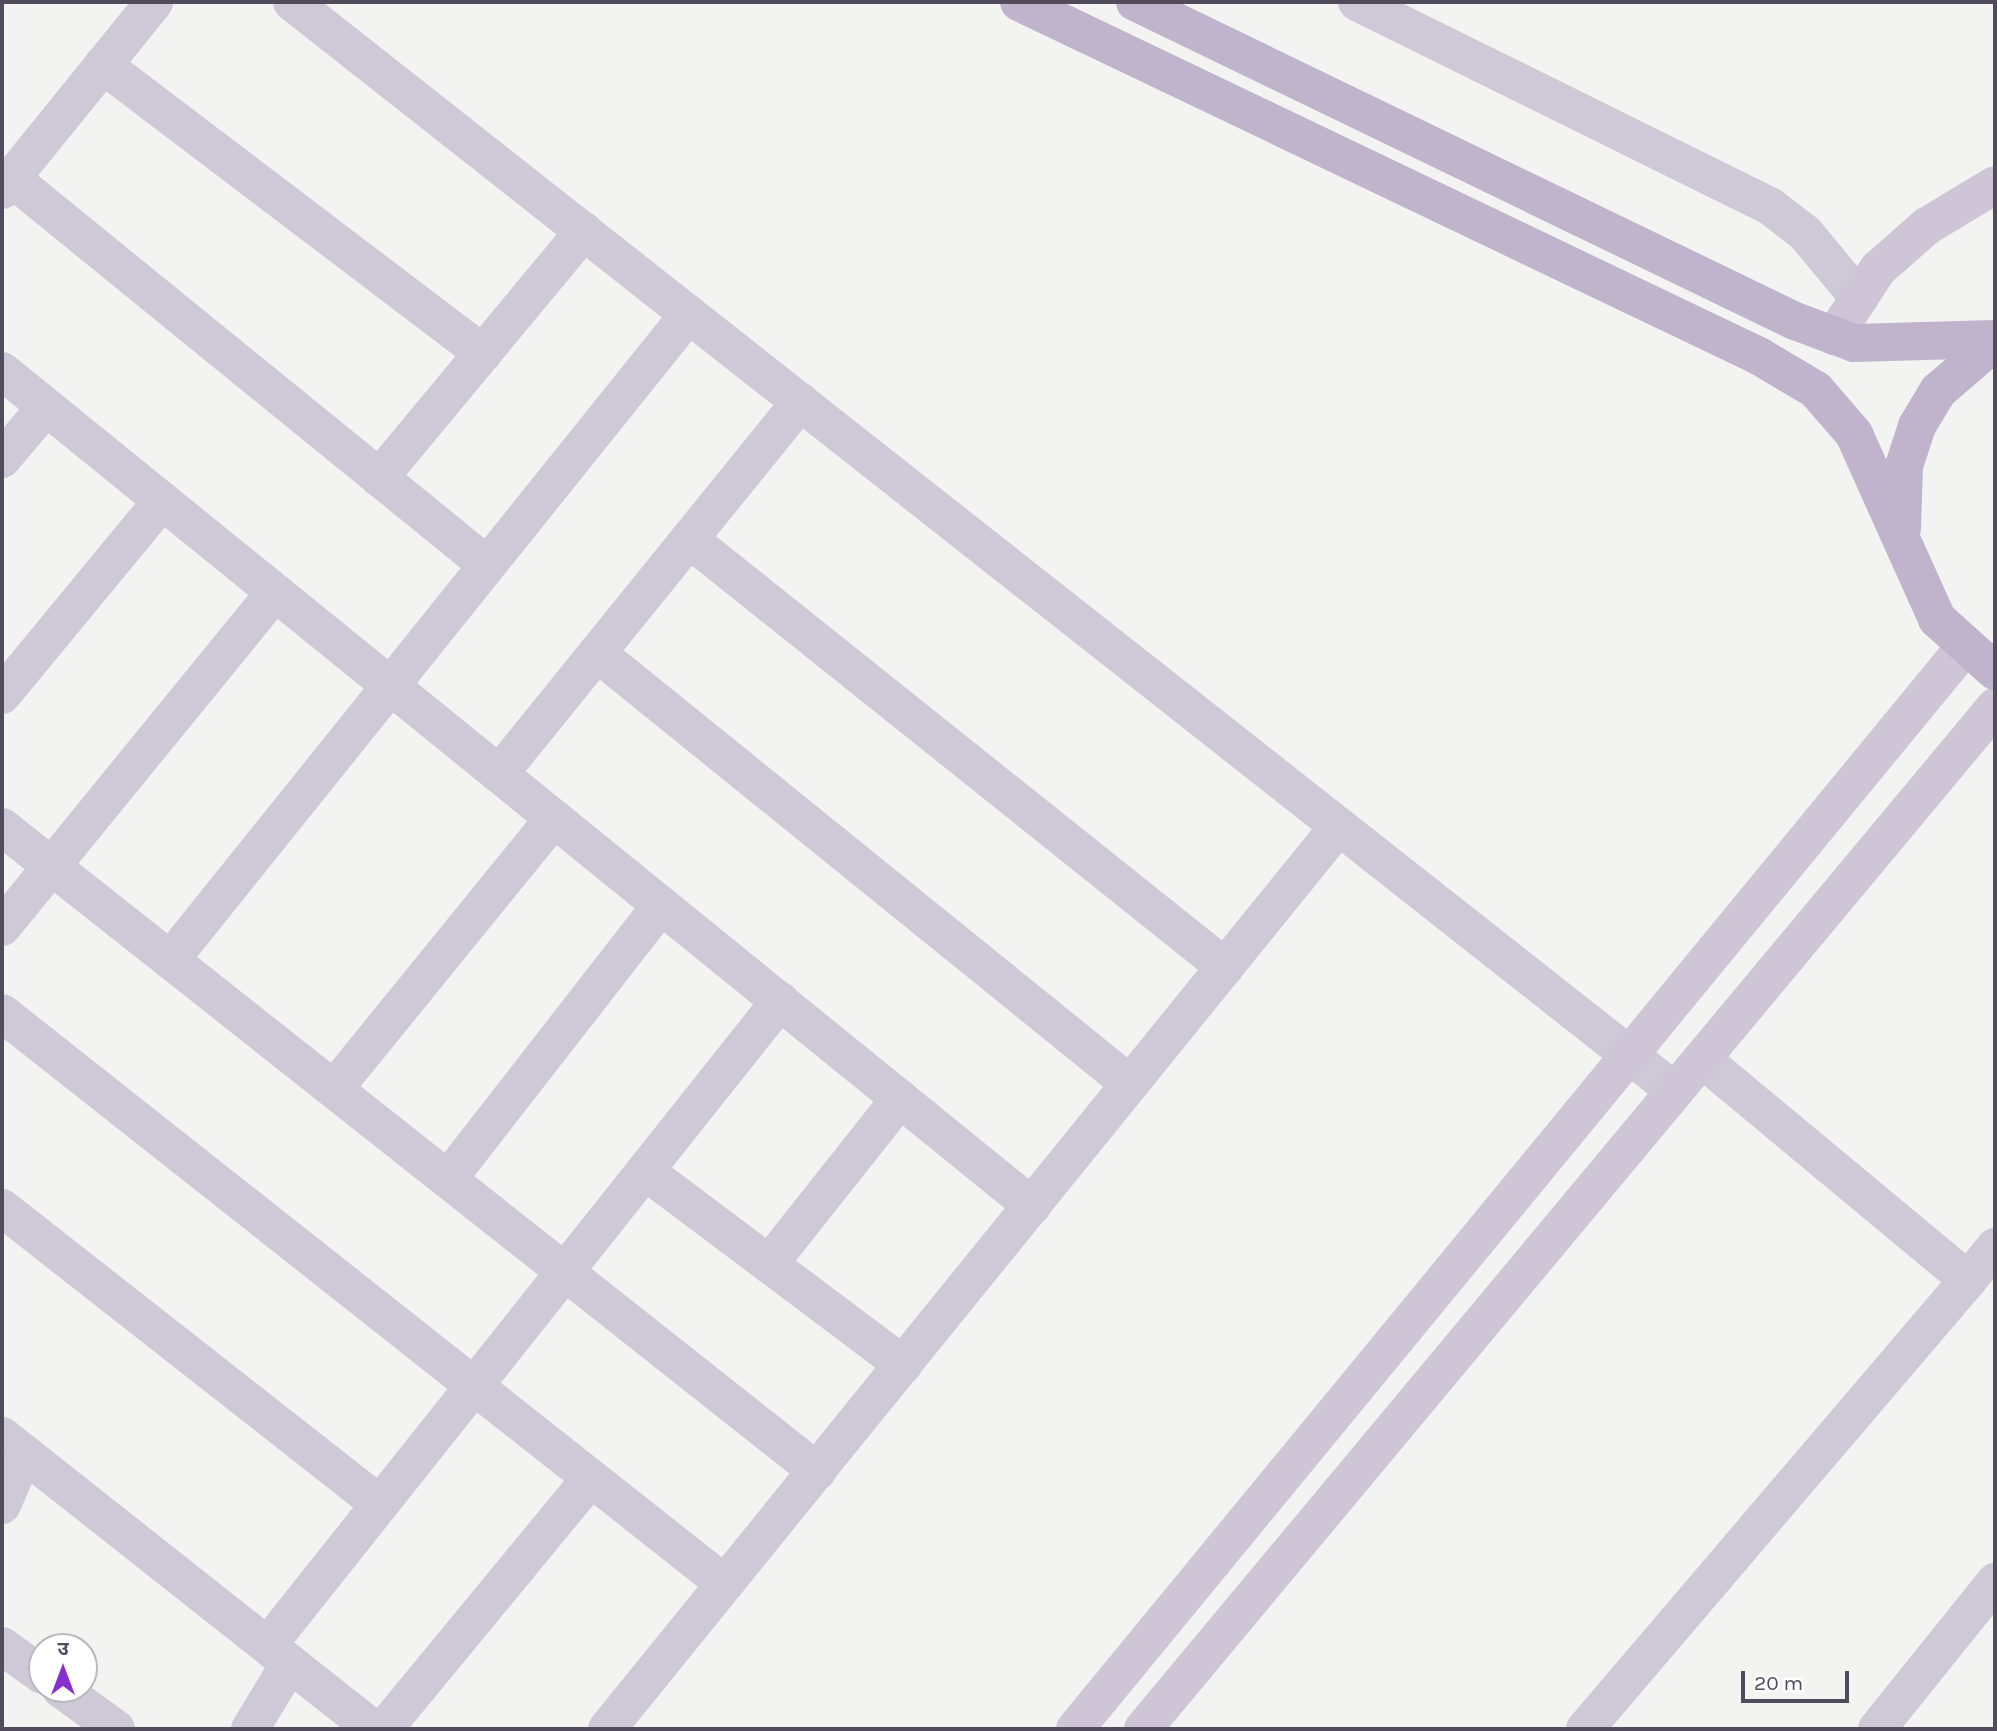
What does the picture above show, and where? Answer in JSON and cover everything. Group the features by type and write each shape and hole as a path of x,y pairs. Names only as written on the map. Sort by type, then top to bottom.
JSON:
{"main road":[{"path":"1019,2 1759,356 1816,390 1854,434 1937,619 1964,648 1995,671"},
{"path":"1135,2 1834,336 1854,343 1995,340"},
{"path":"1904,548 1903,479 1917,426 1938,391 1995,340"}],"street":[{"path":"154,2 7,184 487,565"},
{"path":"292,2 1675,1091"},
{"path":"1357,2 1771,207 1805,233 1859,298"},
{"path":"103,65 483,353"},
{"path":"1834,336 1878,269 1927,226 1995,185"},
{"path":"379,478 584,231"},
{"path":"171,959 689,314"},
{"path":"2,371 1032,1206"},
{"path":"499,774 800,402"},
{"path":"2,459 46,407"},
{"path":"2,695 14,656 163,501"},
{"path":"689,539 1225,967"},
{"path":"2,927 275,592"},
{"path":"1075,1729 1964,648"},
{"path":"597,653 1130,1084"},
{"path":"1143,1729 1995,707"},
{"path":"334,1089 554,818"},
{"path":"607,1729 1339,826"},
{"path":"2,827 817,1471"},
{"path":"448,1179 661,905"},
{"path":"250,1729 279,1654 380,1504 780,1001"},
{"path":"2,1013 725,1584"},
{"path":"1702,1059 1968,1280"},
{"path":"769,1264 900,1099"},
{"path":"645,1171 903,1364"},
{"path":"6,1221 380,1504"},
{"path":"1585,1729 1995,1247"},
{"path":"2,1504 13,1445 373,1729"},
{"path":"384,1729 591,1478"},
{"path":"1877,1729 1995,1582"},
{"path":"2,1646 28,1665"},
{"path":"80,1703 116,1729"}]}
